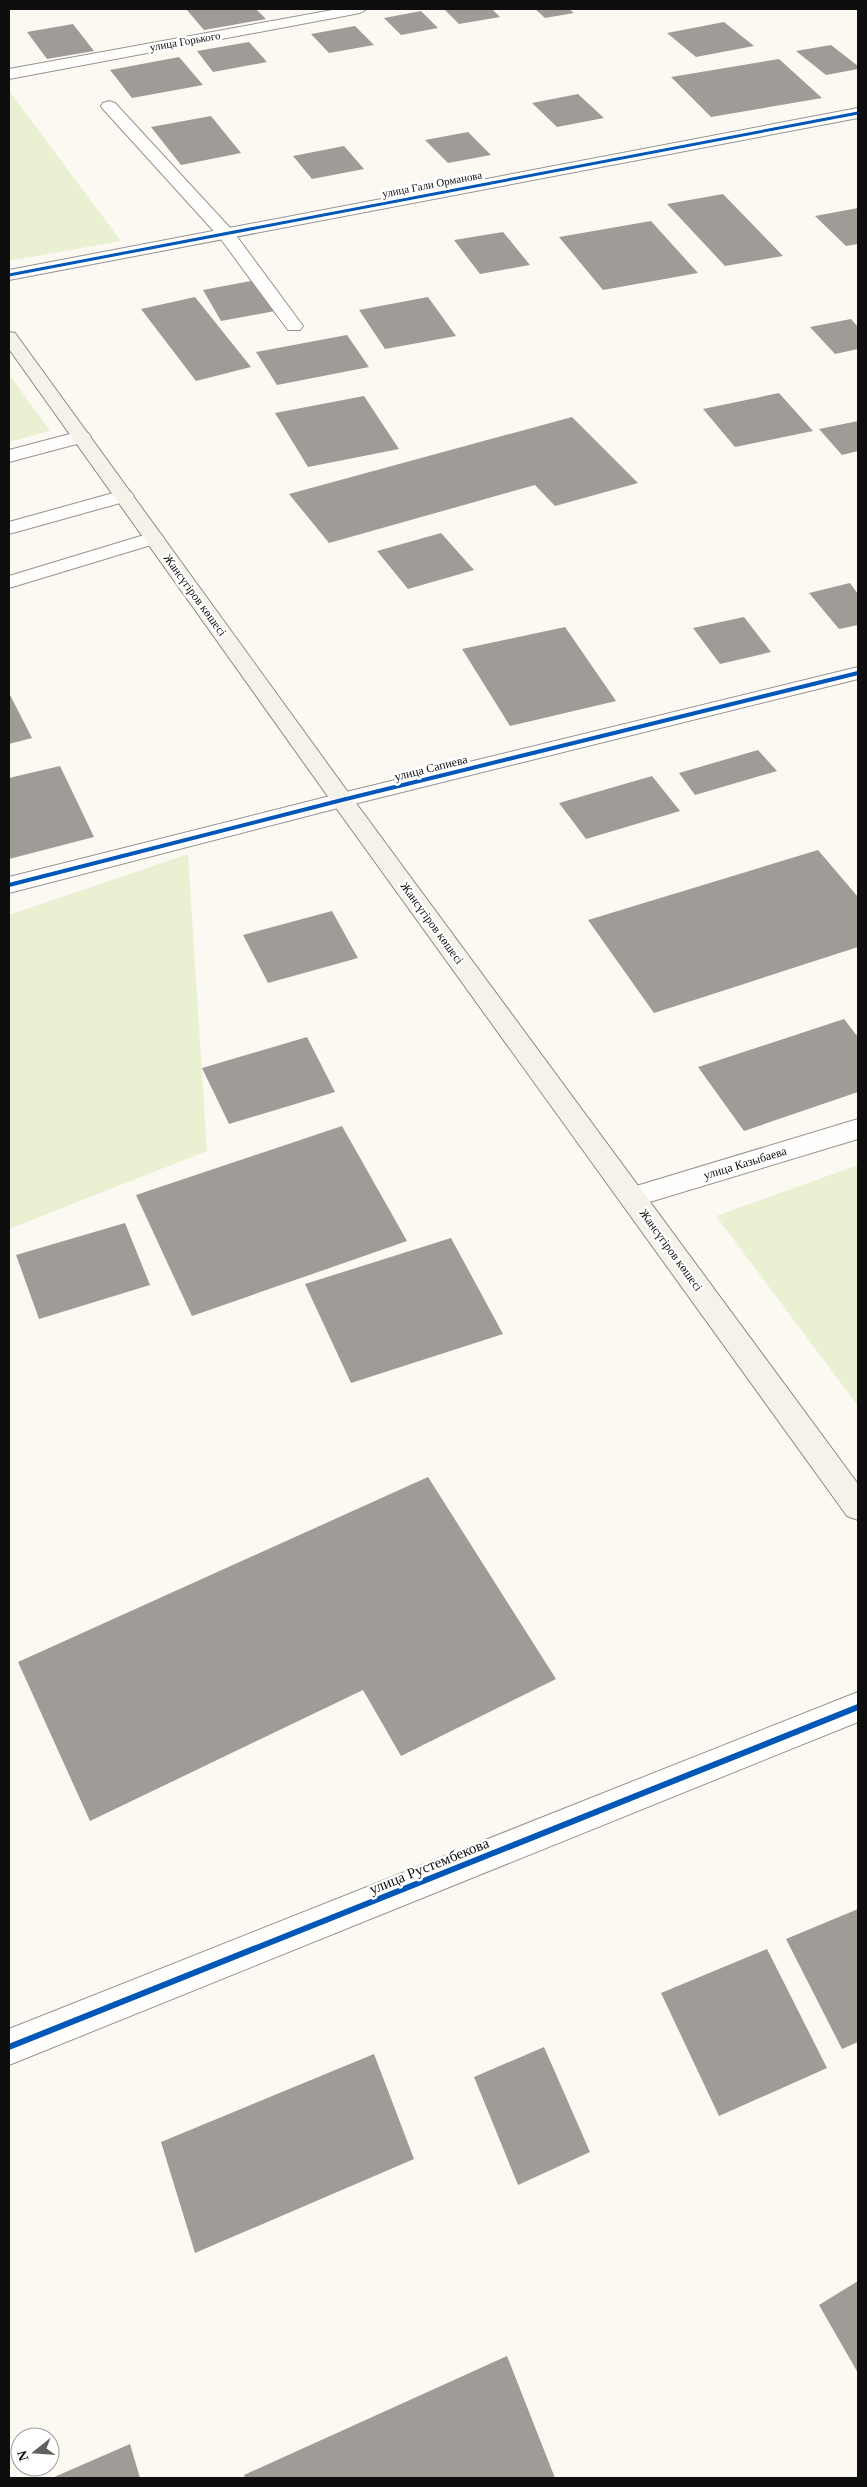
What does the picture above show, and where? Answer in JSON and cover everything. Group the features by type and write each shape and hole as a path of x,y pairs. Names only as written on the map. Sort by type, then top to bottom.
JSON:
{"main road":[{"name":"Жансүгіров көшесі","path":"9,337 342,800 858,1507"}],"street":[{"name":"улица Горького","path":"9,74 360,9"},
{"path":"109,106 226,234 294,326"},
{"name":"улица Гали Орманова","path":"9,275 858,113"},
{"path":"9,456 81,437"},
{"path":"9,528 124,496"},
{"path":"9,582 154,538"},
{"name":"улица Сапиева","path":"9,886 342,800 858,673"},
{"name":"улица Казыбаева","path":"632,1197 858,1129"},
{"name":"улица Рустембекова","path":"9,2047 858,1707"}],"green space":[{"path":"9,91 121,241 9,261"},
{"path":"9,374 50,431 9,442"},
{"path":"188,854 207,1151 9,1229 9,915"},
{"path":"858,1165 858,1406 716,1216"}],"building":[{"path":"186,9 256,9 266,19 204,30"},
{"path":"444,9 492,9 500,17 459,24"},
{"path":"535,9 569,9 574,13 545,18"},
{"path":"421,11 438,28 401,35 384,18"},
{"path":"724,22 754,46 696,57 667,33"},
{"path":"73,24 94,51 47,59 27,32"},
{"path":"355,26 374,45 329,53 311,34"},
{"path":"249,42 267,62 213,72 197,51"},
{"path":"831,45 858,66 858,69 826,75 796,51"},
{"path":"179,57 203,85 132,98 110,70"},
{"path":"779,59 822,98 711,117 671,77"},
{"path":"578,94 604,118 557,127 532,103"},
{"path":"211,116 241,153 181,165 151,127"},
{"path":"468,132 491,155 448,163 425,140"},
{"path":"344,146 364,169 312,179 293,156"},
{"path":"723,194 783,256 725,266 667,204"},
{"path":"858,208 858,244 846,246 815,216"},
{"path":"651,221 698,273 603,290 559,237"},
{"path":"503,232 530,265 480,274 454,240"},
{"path":"256,280 275,311 221,321 203,290"},
{"path":"195,297 251,367 196,381 141,309"},
{"path":"428,297 456,336 385,349 359,310"},
{"path":"851,319 858,327 858,349 835,354 810,327"},
{"path":"347,335 369,367 277,385 256,352"},
{"path":"779,393 813,431 735,447 703,409"},
{"path":"364,396 399,449 308,467 275,413"},
{"path":"572,417 638,483 555,506 535,485 329,543 289,494"},
{"path":"858,421 858,451 842,455 819,429"},
{"path":"441,533 474,570 408,589 377,551"},
{"path":"850,583 858,594 858,625 839,629 809,593"},
{"path":"744,617 771,652 720,664 693,628"},
{"path":"565,627 616,701 510,726 462,649"},
{"path":"9,693 32,738 9,744"},
{"path":"758,750 777,771 695,795 679,773"},
{"path":"60,766 94,837 9,859 9,778"},
{"path":"652,776 680,811 586,839 559,803"},
{"path":"818,850 858,897 858,947 654,1013 588,920"},
{"path":"332,911 358,958 268,983 243,935"},
{"path":"844,1019 858,1037 858,1092 744,1131 698,1067"},
{"path":"307,1037 335,1092 229,1124 202,1068"},
{"path":"342,1126 407,1241 192,1316 136,1195"},
{"path":"125,1223 150,1285 39,1319 16,1255"},
{"path":"451,1238 503,1334 351,1383 305,1284"},
{"path":"428,1477 556,1679 401,1756 363,1690 90,1821 18,1662"},
{"path":"858,1909 858,2042 842,2049 786,1939"},
{"path":"767,1949 827,2068 719,2116 661,1993"},
{"path":"544,2047 590,2152 518,2185 474,2077"},
{"path":"374,2054 414,2159 195,2253 161,2142"},
{"path":"858,2281 858,2373 819,2305"},
{"path":"507,2356 555,2478 245,2478 244,2475"},
{"path":"130,2444 140,2478 52,2478 60,2477 60,2475"}],"cycle path":[{"path":"9,275 858,113"},
{"path":"9,885 342,800 858,673"},
{"path":"9,2047 858,1707"}]}
